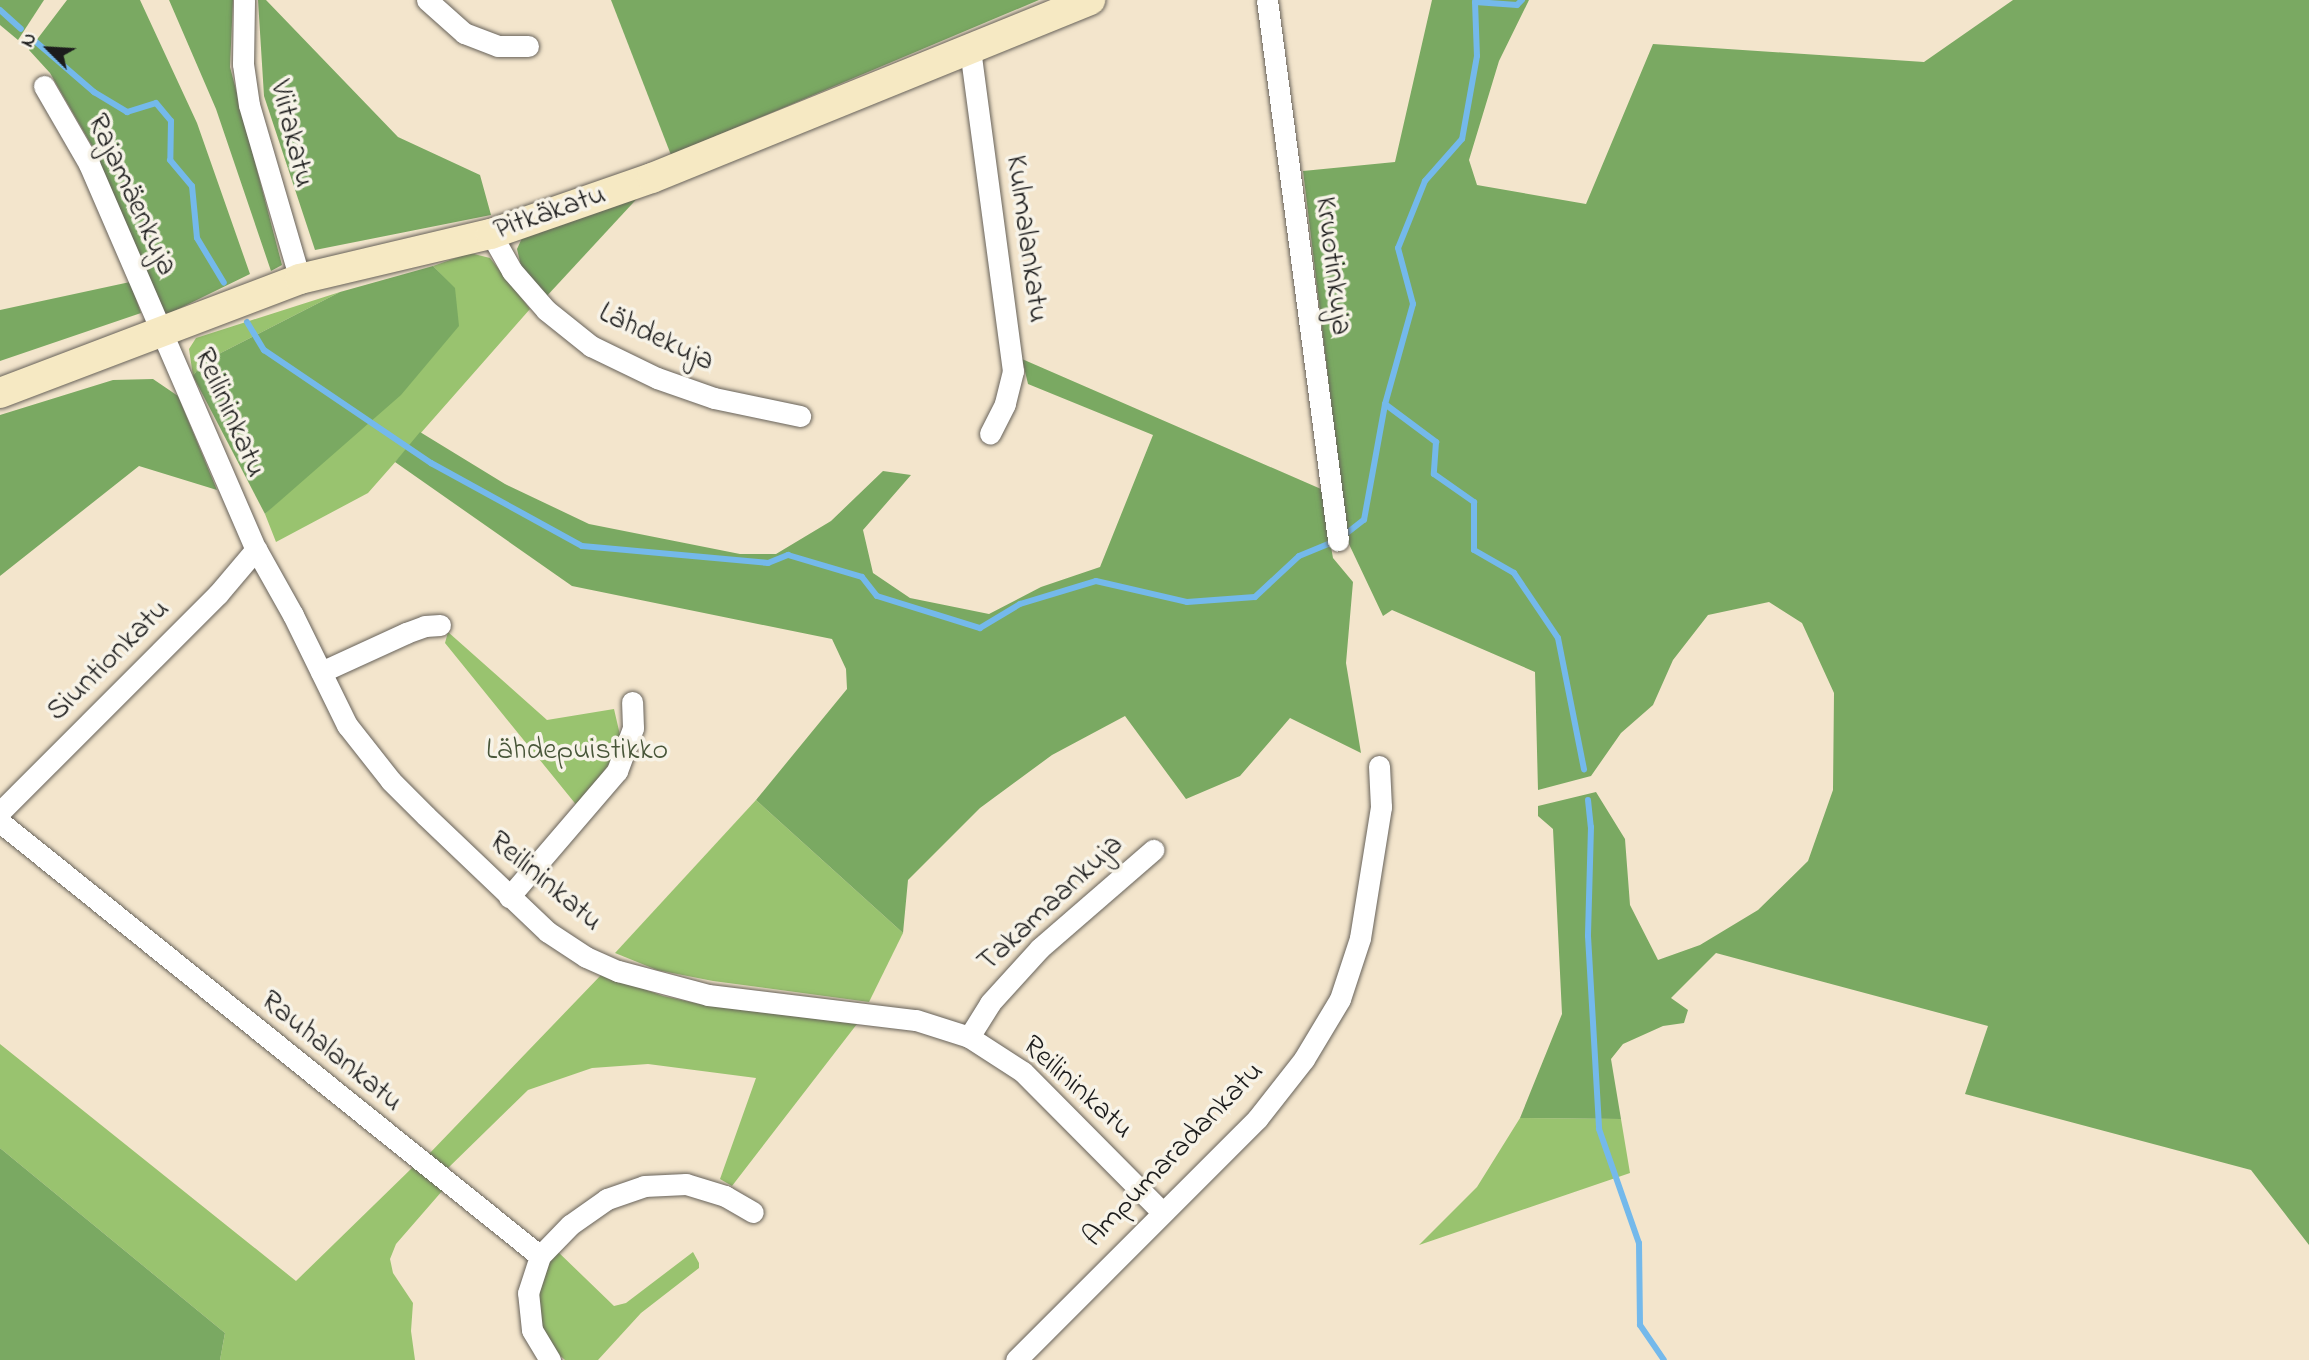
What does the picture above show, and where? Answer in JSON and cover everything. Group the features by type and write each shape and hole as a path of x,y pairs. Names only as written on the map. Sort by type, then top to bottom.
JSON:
{"street":[{"name":"Viitakatu","path":"244,0 243,64 249,105 300,279"},
{"path":"428,0 464,33 498,46 528,46"},
{"name":"Pitkäkatu","path":"0,393 300,279 491,234 652,178 1090,0"},
{"name":"Kruotinkuja","path":"1268,0 1338,540"},
{"name":"Kulmalankatu","path":"970,50 1013,372 1005,404 990,433"},
{"name":"Rajamäenkuja","path":"44,86 89,164 160,331"},
{"name":"Lähdekuja","path":"491,234 512,271 546,310 591,346 657,378 702,394 800,416"},
{"name":"Reilininkatu","path":"160,331 256,549 347,724 391,781 548,932 586,957 640,980 708,995 916,1020 969,1037 1023,1072 1161,1211"},
{"name":"Siuntionkatu","path":"0,812 218,594 256,549"},
{"path":"321,671 415,630 440,625"},
{"path":"509,897 617,771 633,728 632,702"},
{"name":"Ampumaradankatu","path":"1016,1360 1161,1211 1257,1119 1304,1059 1340,999 1360,939 1381,807 1379,766"},
{"name":"Rauhalankatu","path":"0,822 540,1256"},
{"name":"Takamaankuja","path":"969,1037 990,1003 1040,948 1153,850"},
{"path":"550,1360 532,1329 528,1293 540,1256 570,1225 607,1199 644,1186 686,1184 725,1196 752,1212"}],"green space":[{"path":"0,0 44,0 18,40 0,25"},
{"path":"67,0 140,0 197,123 250,274 160,318 95,151 50,73 29,50"},
{"path":"169,0 233,0 230,67 282,265 271,271 216,109"},
{"path":"258,0 266,0 398,137 480,175 491,215 315,250 264,96"},
{"path":"611,0 1039,0 671,155"},
{"path":"1432,0 1529,0 1499,61 1469,160 1477,185 1586,204 1653,44 1924,62 2013,0 2309,0 2309,1245 2251,1170 1965,1094 1988,1026 1716,953 1671,998 1688,1010 1684,1023 1663,1026 1623,1044 1611,1059 1621,1119 1520,1118 1562,1014 1553,829 1538,816 1538,806 1596,792 1625,839 1630,905 1658,960 1700,945 1758,910 1808,861 1833,790 1834,693 1802,623 1769,602 1708,615 1673,660 1653,705 1621,733 1591,776 1538,790 1535,672 1392,610 1383,616 1348,542 1303,171 1395,162"},
{"path":"644,191 545,298 521,266 517,249 522,238"},
{"path":"470,253 490,258 530,309 368,493 276,542 265,514 300,481 454,288 433,266"},
{"path":"433,266 455,288 459,326 401,395 265,514 193,376 203,362 340,292"},
{"path":"130,282 141,313 0,361 0,310"},
{"path":"340,292 203,362 193,376 189,349 196,338"},
{"path":"1022,359 1321,489 1333,558 1353,582 1346,663 1361,753 1290,718 1240,776 1186,799 1125,716 1052,755 980,808 908,880 903,933 756,800 847,689 846,669 832,639 572,586 395,462 420,432 505,484 589,524 740,554 776,554 831,521 883,471 911,475 863,530 873,573 910,598 989,614 1041,587 1100,567 1153,435 1028,384"},
{"path":"153,379 178,396 217,490 139,466 0,576 0,415 113,380"},
{"name":"Lähdepuistikko","path":"448,632 547,720 614,709 620,735 614,757 578,807 445,643"},
{"path":"756,800 903,933 869,1002 713,981 657,970 615,953"},
{"path":"602,974 663,996 704,1005 857,1024 732,1186 720,1179 756,1078 648,1064 592,1068 528,1090 446,1170 428,1155"},
{"path":"0,1044 296,1281 413,1167 443,1190 396,1244 390,1259 393,1273 413,1303 411,1331 415,1360 220,1360 225,1333 0,1148"},
{"path":"1520,1118 1621,1119 1630,1173 1419,1245 1477,1187"},
{"path":"0,1148 225,1333 220,1360 0,1360"},
{"path":"555,1249 614,1306 626,1303 693,1252 699,1268 641,1313 598,1360 565,1360 544,1342 536,1300 549,1259"}],"waterway":[{"path":"1522,0 1517,5 1475,2 1477,56 1462,139 1425,181 1398,248 1413,304 1385,404 1436,442 1434,474 1474,502 1474,550 1514,573 1558,638 1584,769"},
{"path":"0,10 21,29"},
{"path":"36,42 94,92 127,112 156,103 171,121 170,160 192,186 197,238 224,283"},
{"path":"247,322 264,350 431,463 582,546 768,563 788,555 862,577 877,596 980,628 1020,604 1096,581 1187,602 1255,597 1299,556 1338,540 1364,520 1385,404"},
{"path":"1588,800 1591,827 1588,936 1599,1129 1639,1243 1640,1325 1664,1360"}]}
